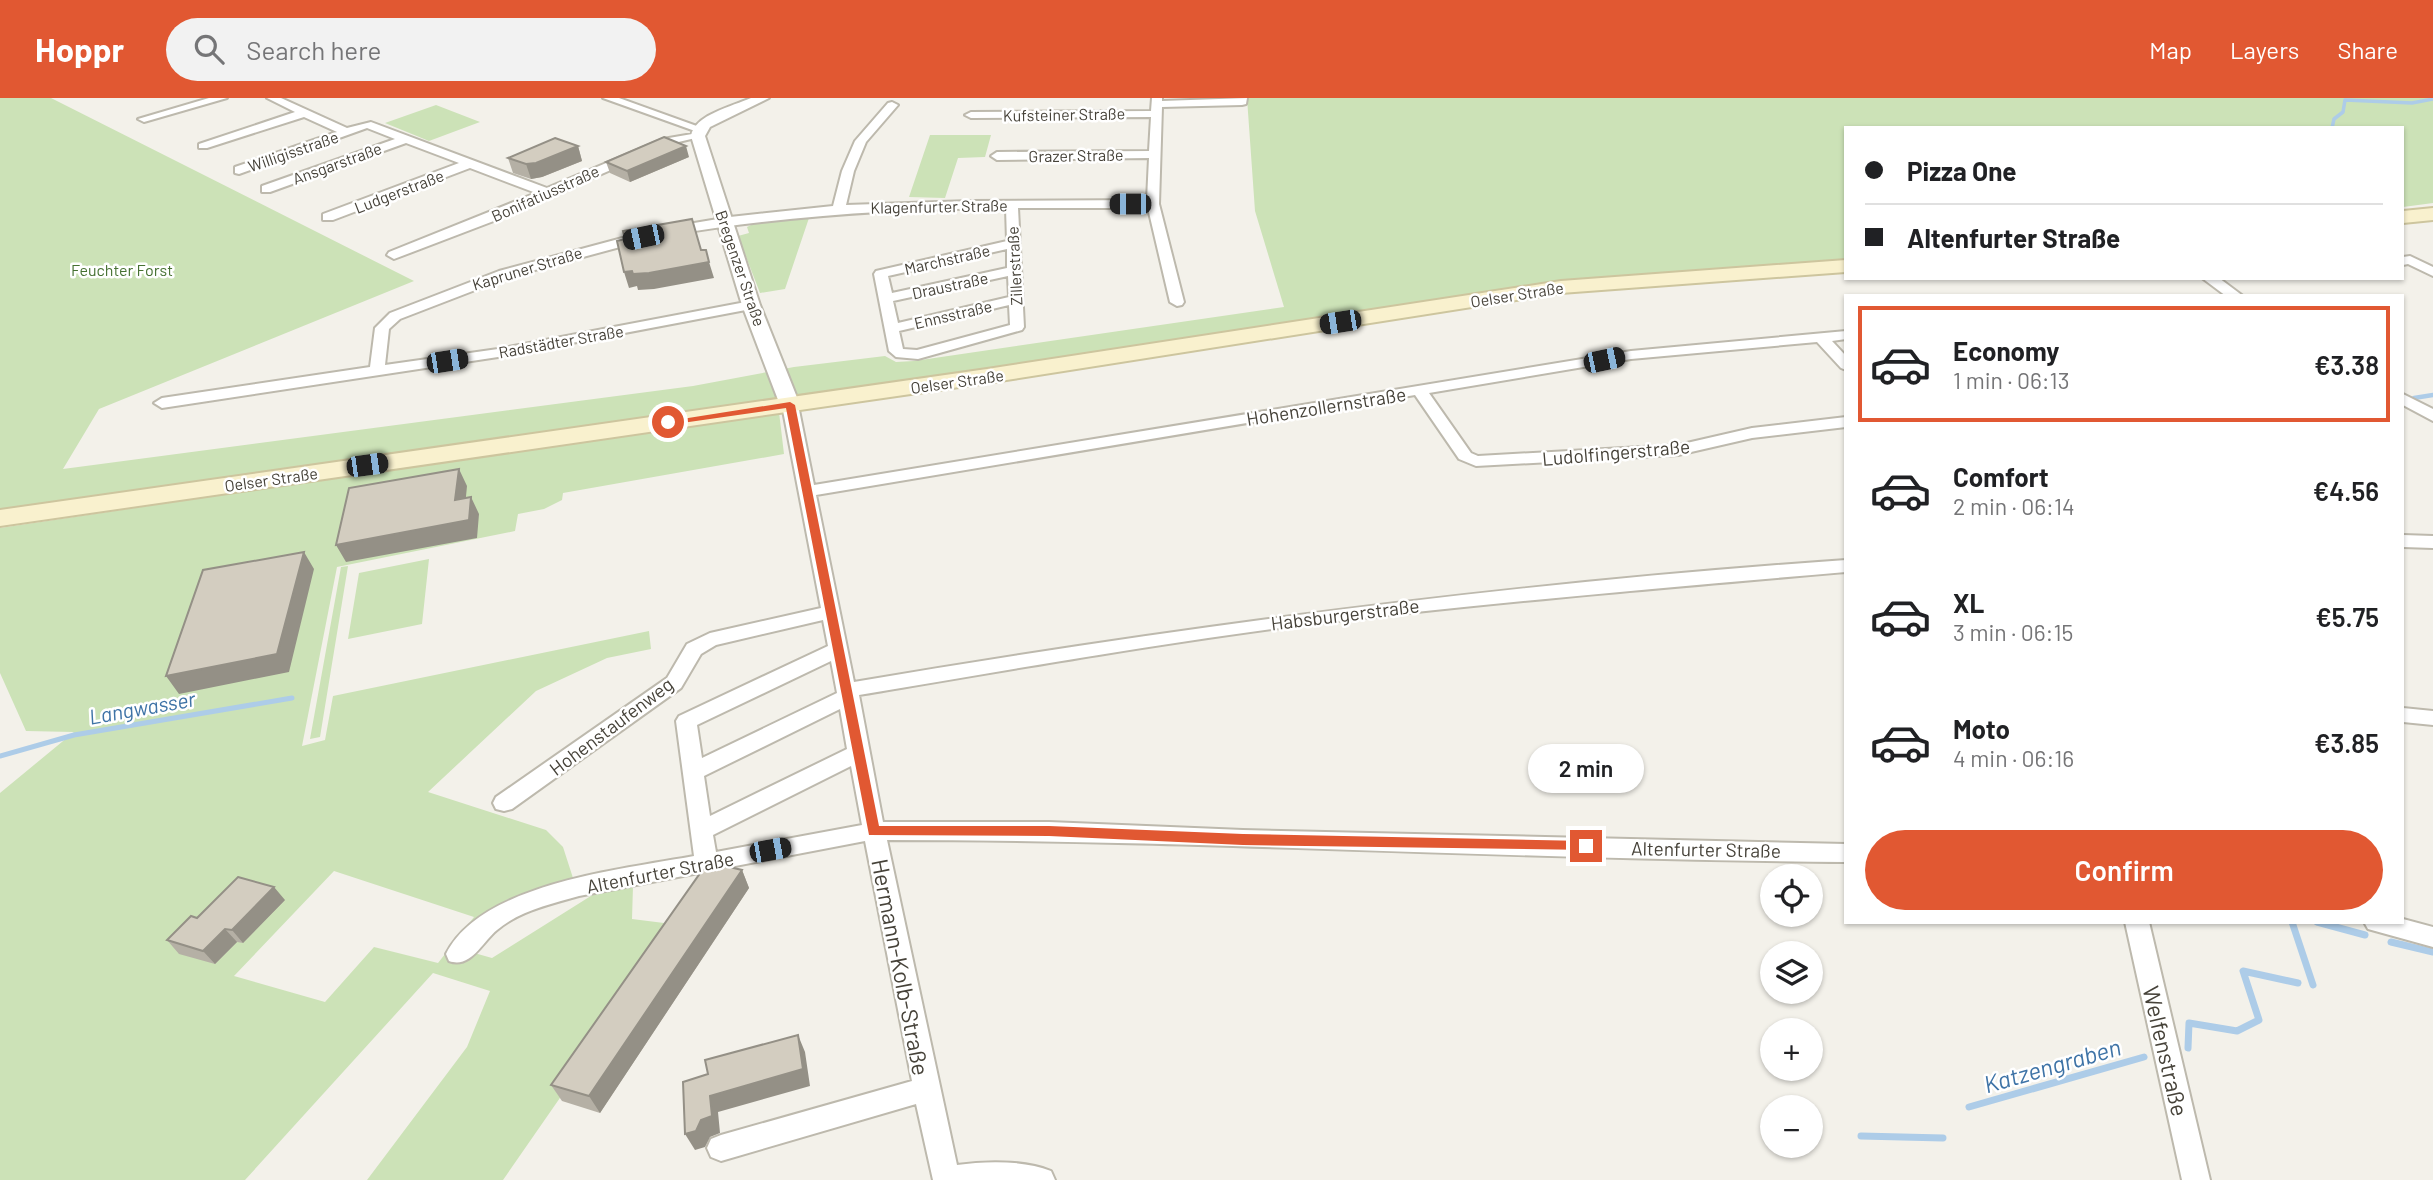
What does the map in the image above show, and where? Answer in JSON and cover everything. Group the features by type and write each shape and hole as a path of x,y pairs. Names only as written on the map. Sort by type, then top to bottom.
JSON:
{"main road":[{"path":"2404,217 2433,214"},
{"name":"Oelser Straße","path":"0,518 790,405 1561,287 1844,266"}],"street":[{"path":"144,119 222,98"},
{"path":"277,100 299,98"},
{"path":"608,98 699,132 762,98"},
{"name":"Kufsteiner Straße","path":"971,115 1202,101 1242,102 1242,98"},
{"path":"277,100 347,132"},
{"path":"839,208 848,171 861,141 892,105"},
{"path":"1157,105 1153,204 1177,302"},
{"path":"203,146 304,113"},
{"path":"323,120 343,116 368,124 545,192"},
{"name":"Willigisstraße","path":"239,170 368,124"},
{"name":"Bonifatiusstraße","path":"394,255 494,216 673,139 699,132"},
{"name":"Bregenzer Straße","path":"699,132 751,305 790,405"},
{"name":"Ansgarstraße","path":"266,189 409,138"},
{"name":"Grazer Straße","path":"997,156 1155,154"},
{"name":"Ludgerstraße","path":"328,217 469,164"},
{"name":"Klagenfurter Straße","path":"725,221 839,208 1153,204"},
{"name":"Zillerstraße","path":"918,355 1017,327 1012,205"},
{"name":"Kapruner Straße","path":"377,373 383,327 386,322 410,309 472,285 573,254 725,221"},
{"name":"Marchstraße","path":"881,274 1013,244"},
{"path":"2404,261 2410,260 2433,272"},
{"name":"Draustraße","path":"885,299 1014,271"},
{"path":"881,274 896,351 918,355"},
{"path":"2211,280 2233,294"},
{"name":"Ennsstraße","path":"891,329 1016,299"},
{"name":"Radstädter Straße","path":"162,403 377,373 751,305"},
{"name":"Hohenzollernstraße","path":"807,491 1623,356 1844,335"},
{"path":"1820,337 1844,363"},
{"name":"Ludolfingerstraße","path":"1420,391 1465,456 1476,461 1678,450 1752,433 1844,422"},
{"path":"2404,401 2433,416"},
{"name":"Hermann-Kolb-Straße","path":"790,405 926,1089 948,1180"},
{"path":"2404,541 2433,542"},
{"name":"Habsburgerstraße","path":"848,693 1077,651 1285,621 1559,591 1844,566"},
{"name":"Hohenstaufenweg","path":"504,803 674,683 694,649 710,640 831,612"},
{"path":"706,863 686,721 839,649"},
{"path":"693,772 848,693"},
{"path":"2404,715 2433,718"},
{"path":"701,831 859,753"},
{"name":"Altenfurter Straße","path":"458,954 489,922 527,902 579,887 874,831 1049,831 1243,839 1844,853"},
{"name":"Welfenstraße","path":"2137,924 2196,1180"},
{"path":"2384,924 2433,937"},
{"path":"721,1148 926,1089"},
{"path":"948,1180 979,1175 1041,1180"}],"green space":[{"name":"Feuchter Forst","path":"0,98 51,98 414,281 99,409 63,469 693,386 794,367 885,356 896,362 914,361 1284,307 1255,211 1247,98 2433,98 2433,203 2404,207 2404,126 1844,126 1844,261 1585,281 0,513"},
{"path":"436,105 480,122 429,141 385,123"},
{"path":"930,135 991,135 985,157 958,158 945,198 909,197"},
{"path":"809,218 785,289 760,293 738,236 749,233 747,227 755,223"},
{"path":"779,412 784,454 563,493 562,500 544,509 518,514 515,531 337,567 302,746 325,740 333,696 649,631 651,649 607,658 536,691 428,792 546,830 563,847 573,878 506,900 460,949 492,958 594,894 633,886 632,919 680,925 503,1180 367,1180 467,1047 490,991 433,973 245,1180 0,1180 0,793 74,732 26,731 0,673 0,528","holes":["334,871 474,917 438,963 374,947 325,1002 234,976"]},
{"path":"429,559 422,624 348,639 359,573"},
{"path":"348,566 320,737 310,739 341,567"}],"building":[{"path":"664,137 686,146 627,171 606,162"},
{"path":"555,138 578,146 536,163 526,164 508,158"},
{"path":"692,219 701,250 706,250 709,262 649,273 624,272 617,241 625,239 623,231"},
{"path":"459,469 455,500 471,497 469,520 336,545 349,488"},
{"path":"304,552 277,654 166,676 203,570"},
{"path":"708,862 742,870 589,1096 551,1085"},
{"path":"238,877 274,887 232,930 225,929 203,951 167,940 191,916 197,918"},
{"path":"798,1035 803,1069 710,1096 712,1116 701,1120 696,1131 685,1134 683,1082 708,1074 705,1060"}],"waterway":[{"path":"2332,126 2334,119 2343,112 2345,100 2412,103 2433,99"},
{"name":"Langwasser","path":"2414,398 2433,395"},
{"name":"Langwasser","path":"0,756 74,735 292,698"},
{"name":"Katzengraben","path":"2293,924 2313,985"},
{"name":"Katzengraben","path":"2324,924 2365,935"},
{"name":"Katzengraben","path":"2391,942 2433,952"},
{"name":"Katzengraben","path":"2188,1048 2189,1023 2237,1031 2259,1020 2243,971 2298,983"},
{"name":"Katzengraben","path":"1969,1107 2144,1057"},
{"name":"Katzengraben","path":"1861,1136 1943,1138"}],"route":[{"path":"668,422 790,405 874,831 1049,831 1243,839 1586,846"}]}
